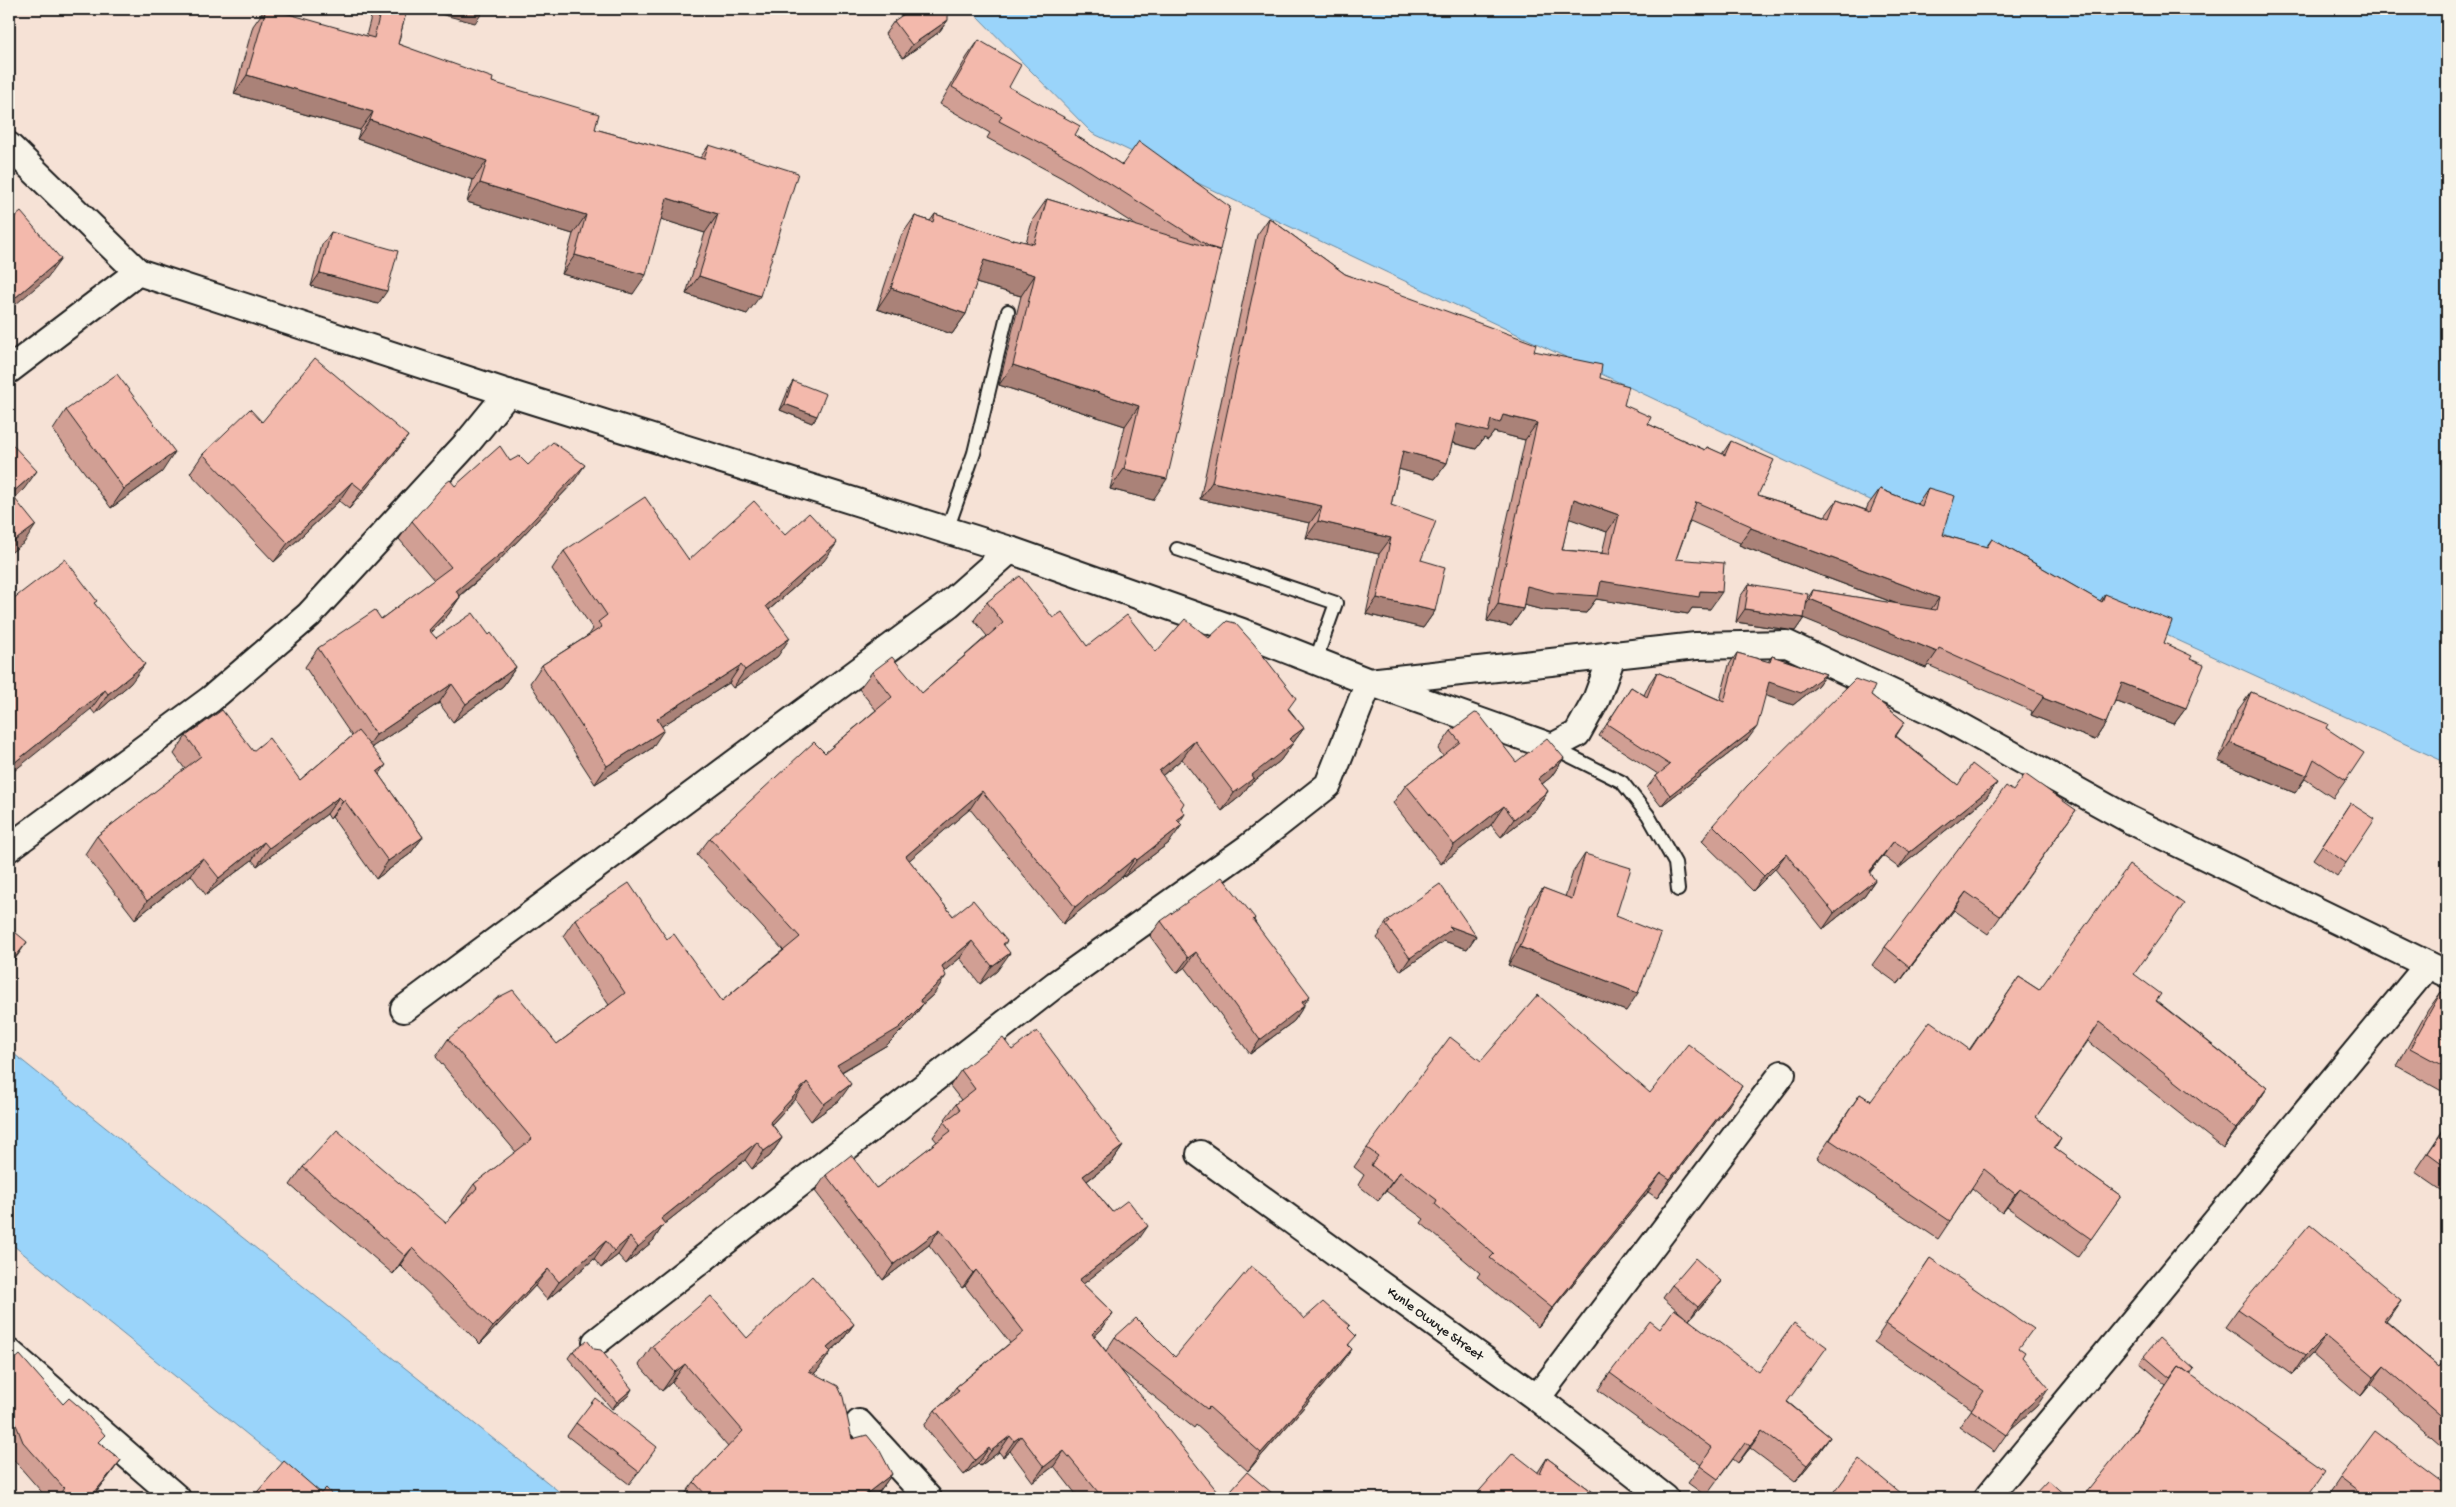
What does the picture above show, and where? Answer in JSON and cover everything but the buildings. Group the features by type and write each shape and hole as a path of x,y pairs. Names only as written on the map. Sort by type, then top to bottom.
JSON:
{"street":[{"path":"9,146 138,272 508,392 1010,550 1316,659 1369,682 1552,747 1577,734 1596,700 1612,654"},
{"path":"9,370 138,272"},
{"path":"9,848 211,699 309,615 468,442 508,392"},
{"path":"404,1009 949,604 1010,550"},
{"path":"1369,682 1696,646 1787,644 1946,718 2130,820 2438,970 1987,1498"},
{"path":"596,1342 1056,984 1249,847 1328,785 1369,682"},
{"path":"1537,1398 1782,1074"},
{"name":"Kunle Owuye Street","path":"1200,1154 1537,1398 1666,1498"},
{"path":"9,1352 177,1498"},
{"path":"860,1423 928,1498"}],"lane":[{"path":"947,530 974,453 1008,311"},
{"path":"1177,549 1336,603 1316,659"},
{"path":"1552,747 1622,782 1648,815 1675,863 1678,890"}],"water":[{"path":"970,9 2447,9 2447,763 1800,468 1092,133"},
{"path":"9,1050 567,1498 326,1498 9,1242"}]}
